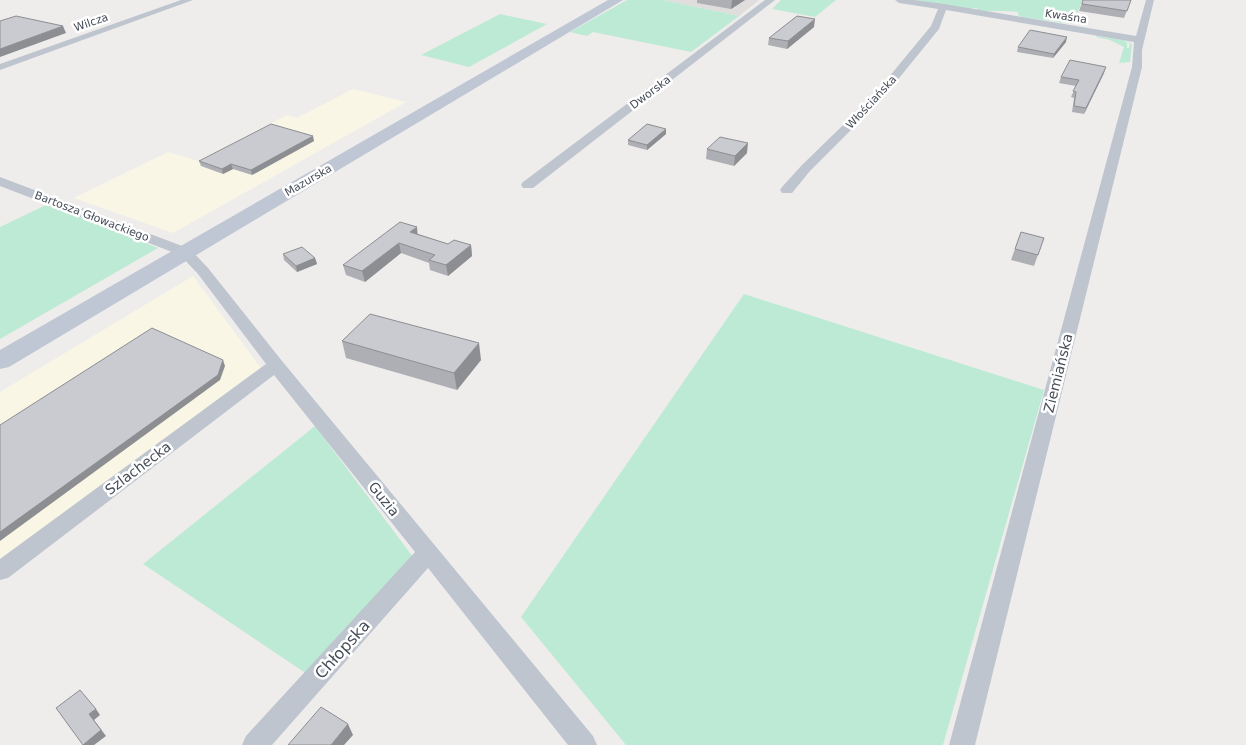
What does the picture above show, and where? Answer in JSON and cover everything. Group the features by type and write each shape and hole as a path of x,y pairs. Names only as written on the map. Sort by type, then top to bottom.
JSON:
{"main road":[{"name":"Mazurska","path":"0,360 617,0"}],"street":[{"name":"Wilcza","path":"0,67 189,0"},
{"name":"Dworska","path":"528,185 771,0"},
{"name":"Kwaśna","path":"899,0 1007,14 1140,40"},
{"name":"Ziemiańska","path":"962,745 1137,67 1137,50 1150,0"},
{"name":"Włościańska","path":"787,190 806,168 878,98 936,28 940,12 944,7"},
{"name":"Bartosza Głowackiego","path":"0,180 185,252"},
{"name":"Guzia","path":"185,252 203,271 276,365 584,745"},
{"name":"Szlachecka","path":"0,571 276,365"},
{"name":"Chłopska","path":"255,745 428,553"}],"shaded area":[{"path":"663,0 759,0 739,16"},
{"path":"353,89 406,102 173,233 74,198 168,152 198,161 287,115 297,118"},
{"path":"193,276 263,371 0,566 0,392"}],"green space":[{"path":"627,0 663,0 739,16 691,52 593,32 587,36 570,32"},
{"path":"781,0 836,0 815,17 772,9"},
{"path":"916,0 1083,0 1072,24 1022,17 1018,15 1018,12 982,11 977,10 977,8 968,9"},
{"path":"500,14 547,24 469,67 421,55"},
{"path":"1097,36 1123,40 1127,43 1127,48 1129,48 1130,43 1132,44 1130,62 1119,63 1124,47"},
{"path":"48,204 158,248 0,339 0,227"},
{"path":"744,294 1044,390 943,745 626,745 521,617"},
{"path":"315,426 413,557 307,674 143,564"}],"building":[{"path":"1083,0 1131,0 1127,11 1082,4"},
{"path":"16,16 63,26 0,49 0,21"},
{"path":"797,16 815,19 788,41 769,38"},
{"path":"1030,30 1067,37 1054,54 1018,47"},
{"path":"1070,60 1106,67 1086,108 1074,106 1076,92 1073,91 1079,80 1061,77"},
{"path":"271,124 313,136 251,170 231,164 222,169 199,161"},
{"path":"647,124 666,129 647,145 628,140"},
{"path":"720,137 748,143 735,156 707,149"},
{"path":"400,222 417,227 410,232 448,244 454,240 471,245 446,265 429,260 435,255 399,243 362,271 343,265"},
{"path":"1021,232 1044,238 1038,255 1015,249"},
{"path":"302,247 315,258 296,266 283,254"},
{"path":"370,314 479,343 454,373 342,341"},
{"path":"152,328 223,360 218,375 0,532 0,425"},
{"path":"80,690 96,709 89,714 101,730 83,745 56,708"},
{"path":"321,707 348,724 331,745 288,745"}]}
